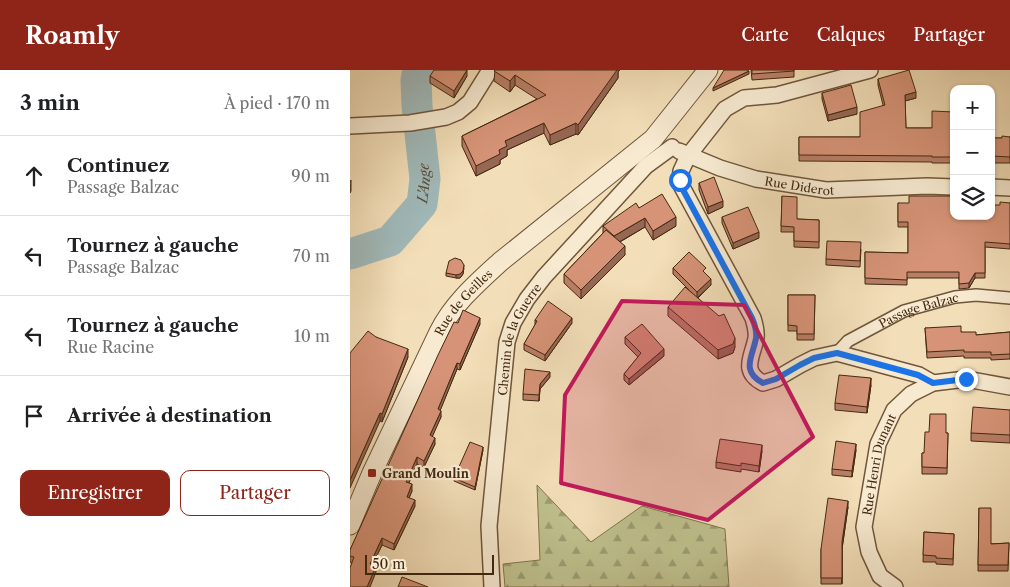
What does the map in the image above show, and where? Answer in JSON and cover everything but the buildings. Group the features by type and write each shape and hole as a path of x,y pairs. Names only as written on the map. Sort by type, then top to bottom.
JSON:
{"street":[{"path":"350,126 410,123 446,118 458,112 470,102 490,70"},
{"name":"Rue de Geilles","path":"350,525 372,473 435,341 454,308 500,262 653,140 708,70"},
{"path":"688,156 725,109 744,98 777,95 870,70"},
{"name":"Rue Diderot","path":"653,140 688,156 756,179 826,190 950,187"},
{"name":"Chemin de la Guerre","path":"492,587 489,526 507,342 513,323 527,299 544,278 646,166 672,148"},
{"name":"Passage Balzac","path":"688,156 681,171 680,180 682,188 756,328 756,338 749,365 751,373 756,379 763,383 776,379 814,358 837,353 918,375 933,383"},
{"path":"995,187 1010,188"},
{"name":"Passage Balzac","path":"837,353 848,341 904,311 955,297 1010,298"},
{"path":"933,383 966,379 1010,387"},
{"name":"Rue Henri Dunant","path":"895,587 880,576 869,552 864,527 878,444 894,410 911,394 933,383"}],"highlighted area":[{"path":"622,301 744,305 813,437 708,520 561,483 565,395"}],"green space":[{"path":"537,485 591,542 642,506 725,529 729,587 505,587 503,564 540,560"}],"waterway":[{"name":"L'Ange","path":"350,254 390,241 422,204 425,179 417,106 416,80 418,70"}],"place":[{"name":"Grand Moulin","path":"372,473"}],"route":[{"path":"680,180 682,188 756,328 756,338 749,365 751,373 756,379 763,383 776,379 814,358 837,353 918,375 933,383 966,379"}]}
